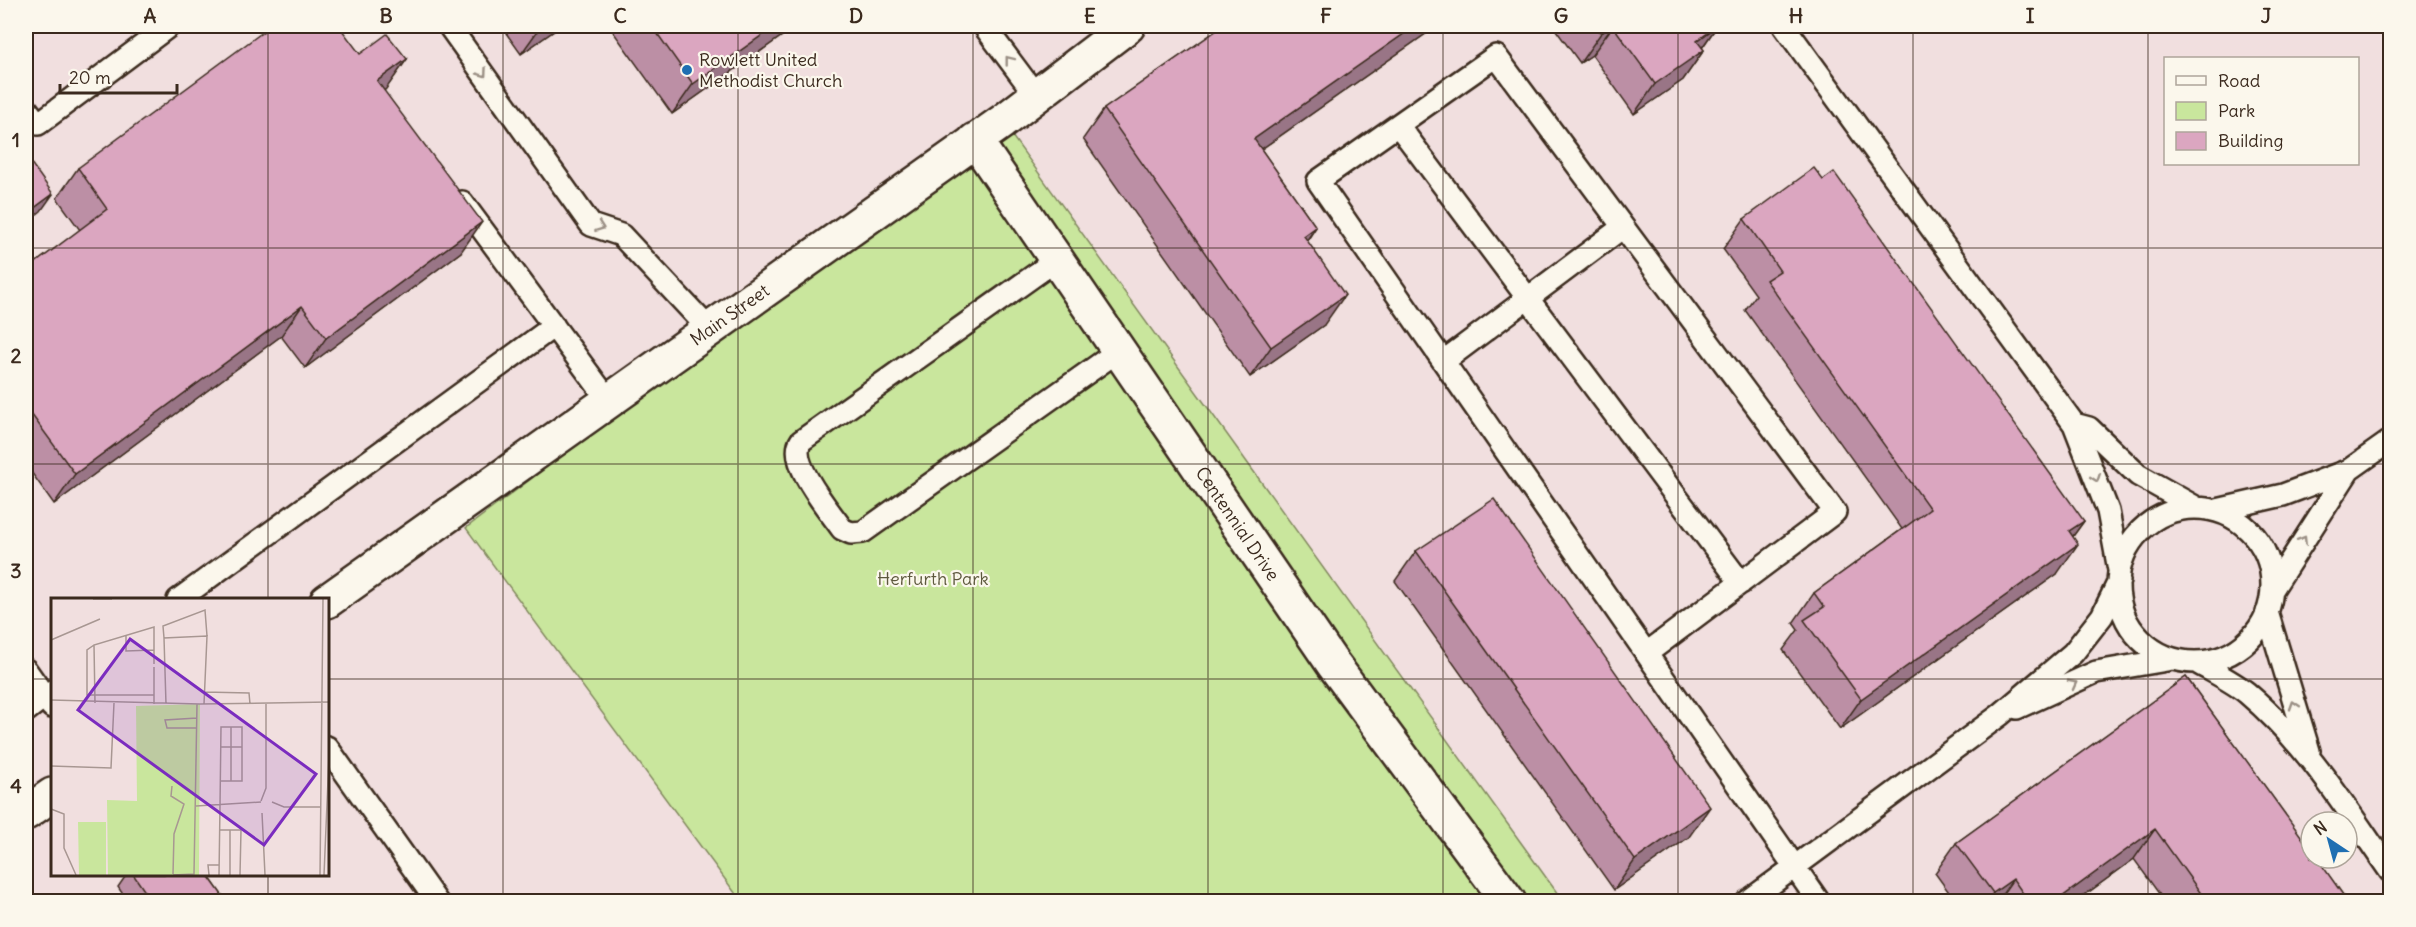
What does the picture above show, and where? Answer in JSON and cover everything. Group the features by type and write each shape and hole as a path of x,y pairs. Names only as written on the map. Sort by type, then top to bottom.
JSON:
{"street":[{"name":"Main Street","path":"328,600 975,140 1128,26"},
{"name":"Centennial Drive","path":"975,140 1340,673 1509,902"},
{"path":"26,813 51,796"}],"lane":[{"path":"26,108 38,124 169,26"},
{"path":"449,26 591,225 621,235 710,330"},
{"path":"984,26 1035,94"},
{"path":"1784,26 2074,424 2108,511 2119,575 2118,592 2124,615 2136,634 2152,649 2174,659 2196,662 2219,659 2239,648 2256,633 2267,612 2272,590 2270,567 2262,546 2250,531 2235,519 2207,509 2138,476 2089,428 2074,424"},
{"path":"1647,653 1835,512 1496,56 1318,180 1819,902"},
{"path":"1398,125 1741,583"},
{"path":"450,187 609,401"},
{"path":"1444,360 1623,227"},
{"path":"1056,260 801,441 797,447 797,455 807,478 842,529 850,533 863,532 1118,351"},
{"path":"181,598 554,326"},
{"path":"1747,902 2000,715 2073,653 2102,616 2119,575 2127,548 2141,530 2160,517 2178,510 2207,509 2283,495 2349,470 2391,441"},
{"path":"2272,590 2349,470"},
{"path":"2267,612 2313,760"},
{"path":"2000,715 2063,689 2096,672 2174,659"},
{"path":"2196,662 2245,692 2313,760 2391,870"},
{"path":"26,670 50,698 26,711"},
{"path":"328,748 437,902"}],"green space":[{"name":"Herfurth Park","path":"1002,122 1563,901 741,901 466,528"}],"building":[{"path":"271,26 339,26 360,54 387,34 407,59 377,81 482,222 326,338 302,306 75,474 26,407 26,270 107,209 78,168"},
{"path":"652,26 775,26 693,84"},
{"path":"1223,26 1415,26 1254,139 1316,227 1304,236 1345,295 1271,347 1104,109"},
{"path":"1595,26 1612,26 1601,33"},
{"path":"1613,26 1717,26 1697,41 1704,50 1655,84"},
{"path":"26,156 53,194 26,214"},
{"path":"1814,168 1823,180 1834,172 2084,521 2069,531 2078,544 1861,699 1804,620 1824,607 1814,593 1930,509 1766,280 1780,271 1744,219"},
{"path":"1494,499 1710,807 1635,860 1416,551"},
{"path":"2186,677 2299,833 2299,870 2325,870 2348,902 2207,902 2155,829 2055,902 2029,902 2013,879 1993,893 1956,843"},
{"path":"134,876 208,876 227,902 152,902"}],"place":[{"name":"Rowlett United Methodist Church","path":"687,70"}]}
